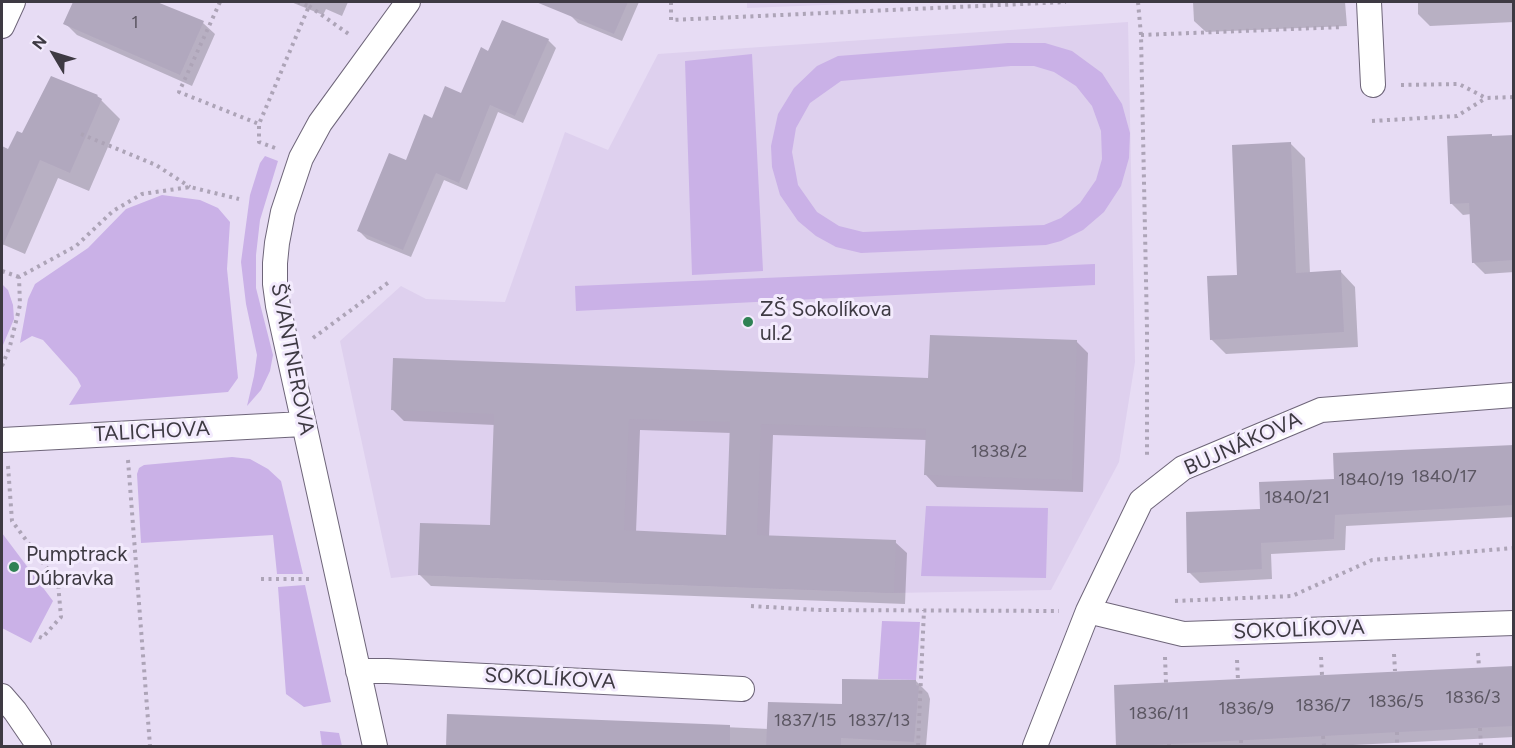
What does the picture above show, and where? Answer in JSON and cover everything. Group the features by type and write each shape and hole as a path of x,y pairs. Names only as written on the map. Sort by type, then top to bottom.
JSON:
{"street":[{"path":"2,26 13,2"},
{"name":"ŠVANTNEROVA","path":"375,747 303,424 275,284 277,243 283,212 295,173 320,123 408,2"},
{"path":"1370,2 1373,85"},
{"name":"BUJNÁKOVA","path":"1035,747 1088,611 1141,501 1183,468 1321,410 1514,396"},
{"name":"TALICHOVA","path":"2,440 303,424"},
{"name":"SOKOLÍKOVA","path":"1088,611 1183,634 1514,623"},
{"name":"SOKOLÍKOVA","path":"358,671 742,689"},
{"path":"2,696 39,747"}],"path":[{"path":"219,2 179,92 259,124"},
{"path":"298,2 309,6 350,35"},
{"path":"671,2 671,20 1066,2"},
{"path":"1138,2 1141,35 1147,329 1147,457"},
{"path":"275,148 259,142 259,124 309,6"},
{"path":"1141,35 1371,26"},
{"path":"1373,85 1459,84 1486,98 1514,97"},
{"path":"1372,122 1458,116 1486,98"},
{"path":"81,134 156,165 189,187 238,199"},
{"path":"2,271 19,277 76,246 113,211 142,194 189,187"},
{"path":"2,366 10,346 20,305 19,277"},
{"path":"313,338 389,282"},
{"path":"127,457 150,747"},
{"path":"8,463 12,521 58,583 61,617 42,638 35,635"},
{"path":"1166,602 1292,596 1372,560 1514,548"},
{"path":"261,579 314,579"},
{"path":"751,606 818,610 1061,611"},
{"path":"918,747 924,610"},
{"path":"1321,646 1322,675"},
{"path":"1236,651 1238,680"},
{"path":"1164,654 1166,683"},
{"path":"1480,728 1481,747"},
{"path":"1397,732 1397,747"},
{"path":"1323,736 1324,747"},
{"path":"1241,740 1241,747"}],"shaded area":[{"path":"747,2 901,2 747,8"},
{"name":"ZŠ Sokolíkova ul.2","path":"1128,22 1135,362 1119,462 1051,590 894,593 418,575 391,578 340,341 401,286 426,299 505,302 565,132 608,150 658,54"},
{"path":"1008,43 1045,43 1072,51 1102,73 1122,104 1130,133 1129,158 1121,186 1104,212 1083,230 1061,241 1046,245 861,253 836,247 816,236 798,221 780,195 772,167 771,146 778,114 794,88 817,66 838,56","holes":["1034,66 1054,72 1076,86 1092,106 1101,131 1102,159 1096,180 1080,203 1061,218 1044,225 863,232 839,226 817,212 798,185 792,152 796,128 810,103 841,81"]},
{"path":"752,54 763,271 692,275 685,61"},
{"path":"265,156 278,161 260,220 256,255 256,288 273,355 270,371 261,390 247,406 257,355 246,304 241,262 250,195 260,163"},
{"path":"162,195 200,200 218,208 230,222 227,269 238,378 228,392 69,405 81,386 77,378 43,340 32,336 20,343 28,299 35,284 88,248 126,209"},
{"path":"1095,264 1095,285 576,311 575,286"},
{"path":"2,284 8,290 13,305 14,319 3,345 2,344"},
{"path":"232,457 250,459 268,469 281,481 303,574 277,574 273,535 141,543 137,474 139,468 144,465"},
{"path":"926,506 1048,508 1046,578 921,576"},
{"name":"Pumptrack Dúbravka","path":"2,533 53,601 31,643 2,628"},
{"path":"305,585 331,702 304,707 286,694 278,587"},
{"path":"882,621 920,622 916,680 878,679"},
{"path":"320,731 339,733 342,746 322,746"}],"building":[{"path":"73,2 157,2 204,21 180,75 63,24"},
{"path":"536,2 628,2 614,34"},
{"path":"502,20 549,39 515,116 490,105 459,183 436,173 403,250 357,231 389,153 406,160 424,114 432,118 445,86 461,93 481,47 488,51"},
{"path":"51,76 98,95 102,99 70,173 40,160 2,248 2,146 8,149 17,131 22,133"},
{"path":"1492,134 1492,136 1514,135 1514,260 1472,263 1469,203 1450,204 1447,136"},
{"path":"1291,142 1296,273 1341,270 1344,332 1210,340 1207,276 1237,275 1232,145"},
{"path":"930,335 1077,340 1072,480 924,475 926,429 761,424 757,535 896,540 894,593 418,575 420,523 490,525 494,414 391,410 393,358 928,378","holes":["629,419 730,422 726,535 624,530"]},
{"path":"1514,445 1514,505 1335,515 1334,539 1261,543 1262,569 1187,573 1186,512 1260,509 1259,482 1334,479 1333,453"},
{"path":"1514,666 1514,726 1116,747 1114,685"},
{"path":"842,679 916,680 916,685 919,686 914,742 841,738 841,747 766,747 768,702 842,704"},
{"path":"447,714 730,725 730,747 446,747"}],"place":[{"name":"ZŠ Sokolíkova ul.2","path":"748,322"},
{"name":"Pumptrack Dúbravka","path":"14,567"}]}
